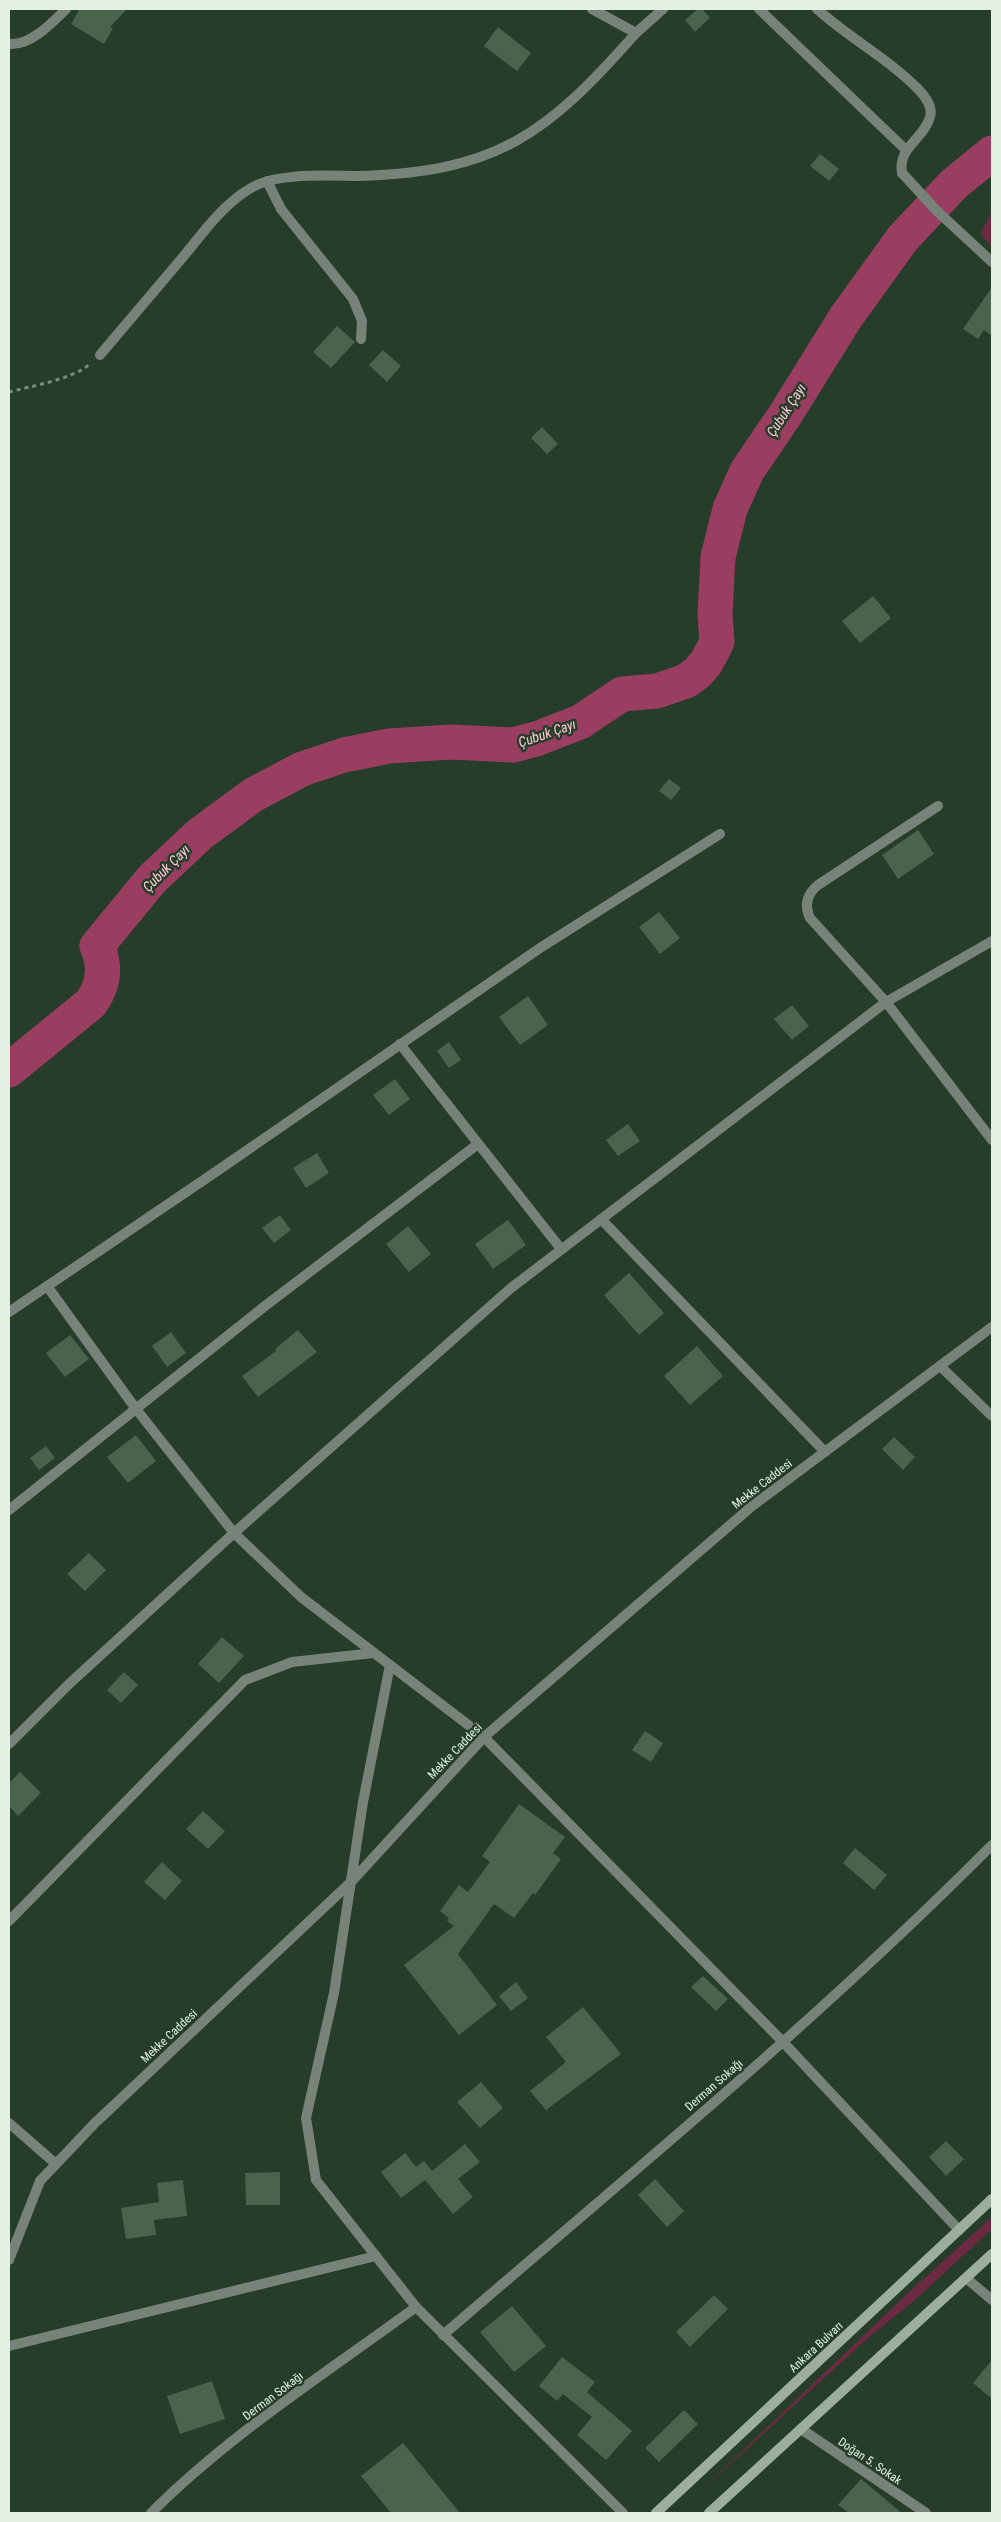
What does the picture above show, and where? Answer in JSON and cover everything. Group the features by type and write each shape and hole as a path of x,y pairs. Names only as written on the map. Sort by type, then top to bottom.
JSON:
{"main road":[{"name":"Ankara Bulvarı","path":"656,2513 992,2199"},
{"path":"709,2513 992,2254"}],"street":[{"path":"9,44 15,44 31,38 53,22 66,9"},
{"path":"592,9 636,33"},
{"path":"100,355 221,212 252,187 267,181 424,172 452,167 491,155 536,130 556,116 601,72 636,33 663,9"},
{"path":"759,9 906,150"},
{"path":"817,9 899,73 920,91 930,105 931,115 927,125 906,150 901,165 902,174 937,211 992,262"},
{"path":"267,181 281,209 354,299 362,321 361,339"},
{"path":"938,806 818,885 808,896 806,904 810,918 886,1002 992,1140"},
{"path":"9,1312 540,948 720,834"},
{"path":"9,1744 69,1684 234,1533 511,1288 886,1002 992,941"},
{"path":"400,1044 561,1250"},
{"path":"9,1510 266,1306 478,1144"},
{"path":"601,1219 825,1452"},
{"path":"47,1286 136,1409 234,1533 302,1597 484,1738 783,2042 959,2230"},
{"name":"Mekke Caddesi","path":"9,2260 40,2181 94,2124 351,1882 484,1738 751,1507 992,1327"},
{"path":"940,1366 992,1416"},
{"path":"9,1920 246,1680 292,1662 374,1653"},
{"path":"390,1665 363,1802 334,1993 306,2118 316,2180 416,2307 624,2513"},
{"name":"Derman Sokağı","path":"443,2335 783,2042 932,1906 992,1845"},
{"path":"9,2124 56,2164"},
{"path":"9,2346 376,2256"},
{"path":"966,2278 992,2300"},
{"name":"Derman Sokağı","path":"151,2513 186,2478 270,2413 416,2307"},
{"name":"Doğan 5. Sokak","path":"801,2429 926,2513"}],"path":[{"path":"9,392 85,368 100,355"}],"shaded area":[{"path":"992,212 992,246 980,234"},
{"path":"992,2217 992,2229 915,2300 868,2338 691,2500 910,2291"}],"building":[{"path":"80,9 127,9 110,27 113,28 104,44 71,24"},
{"path":"698,9 702,9 710,18 695,32 685,20"},
{"path":"498,27 531,53 517,71 484,46"},
{"path":"820,154 839,169 829,181 810,166"},
{"path":"992,287 992,336 984,330 978,339 963,329"},
{"path":"337,326 355,342 331,368 313,352"},
{"path":"383,350 401,366 387,382 369,365"},
{"path":"542,427 558,444 547,454 531,438"},
{"path":"873,596 891,618 860,643 842,621"},
{"path":"669,779 681,788 671,800 659,791"},
{"path":"918,830 934,854 898,879 882,855"},
{"path":"659,912 680,938 660,954 639,927"},
{"path":"528,996 548,1025 520,1045 499,1017"},
{"path":"792,1005 809,1026 792,1040 774,1019"},
{"path":"449,1042 461,1060 449,1068 437,1051"},
{"path":"395,1079 410,1099 389,1115 373,1095"},
{"path":"628,1124 640,1141 618,1156 606,1140"},
{"path":"317,1153 329,1173 306,1188 293,1168"},
{"path":"280,1215 291,1230 274,1243 262,1228"},
{"path":"508,1220 526,1245 493,1269 475,1244"},
{"path":"408,1226 431,1254 409,1272 386,1244"},
{"path":"629,1273 664,1313 639,1335 604,1295"},
{"path":"298,1330 317,1352 258,1397 242,1376 276,1351 275,1349"},
{"path":"171,1332 186,1353 167,1367 152,1346"},
{"path":"70,1335 89,1359 65,1377 46,1353"},
{"path":"697,1346 723,1376 690,1405 664,1376"},
{"path":"136,1435 156,1461 128,1483 107,1457"},
{"path":"894,1437 915,1457 903,1470 882,1449"},
{"path":"46,1446 55,1458 39,1470 30,1458"},
{"path":"89,1553 106,1570 85,1591 67,1574"},
{"path":"222,1637 244,1656 219,1683 198,1664"},
{"path":"124,1672 138,1685 121,1703 107,1690"},
{"path":"645,1731 663,1743 651,1762 632,1750"},
{"path":"20,1772 41,1793 18,1816 9,1806 9,1783"},
{"path":"519,1804 565,1837 553,1853 561,1859 535,1895 533,1893 514,1918 494,1904 458,1954 497,2005 459,2035 404,1965 454,1926 447,1921 449,1918 440,1911 459,1885 468,1892 490,1862 482,1856"},
{"path":"203,1811 225,1831 208,1849 186,1829"},
{"path":"855,1848 887,1875 874,1890 843,1863"},
{"path":"162,1862 182,1881 165,1900 144,1882"},
{"path":"703,1976 728,1999 716,2011 691,1987"},
{"path":"516,1982 528,1998 511,2011 499,1996"},
{"path":"583,2007 621,2054 546,2110 530,2091 566,2062 546,2037"},
{"path":"481,2082 503,2108 480,2128 457,2102"},
{"path":"946,2141 964,2159 946,2176 929,2157"},
{"path":"465,2144 480,2162 458,2179 473,2197 453,2214 425,2180 401,2198 381,2172 405,2153 416,2167 424,2161 432,2171"},
{"path":"280,2172 280,2205 246,2205 245,2173"},
{"path":"655,2179 684,2211 667,2227 638,2195"},
{"path":"183,2180 187,2216 154,2220 156,2235 126,2239 121,2208 159,2202 157,2183"},
{"path":"714,2295 728,2309 690,2347 676,2332"},
{"path":"512,2306 546,2346 514,2372 480,2332"},
{"path":"562,2357 595,2382 587,2392 632,2431 606,2460 577,2435 592,2417 563,2394 557,2401 539,2386"},
{"path":"992,2360 992,2399 973,2383"},
{"path":"212,2381 225,2419 180,2434 167,2396"},
{"path":"684,2410 698,2424 659,2462 645,2448"},
{"path":"403,2443 460,2513 391,2513 361,2476"},
{"path":"861,2479 902,2513 849,2513 838,2505"}],"waterway":[{"name":"Çubuk Çayı","path":"9,1070 91,1003 99,989 102,975 102,961 97,946 152,879 200,834 253,795 302,769 344,755 389,746 451,742 513,745 536,739 580,722 622,694 657,691 686,681 697,673 706,663 717,642 715,614 718,557 730,509 747,471 785,415 846,317 903,238 954,184 992,153"}]}
